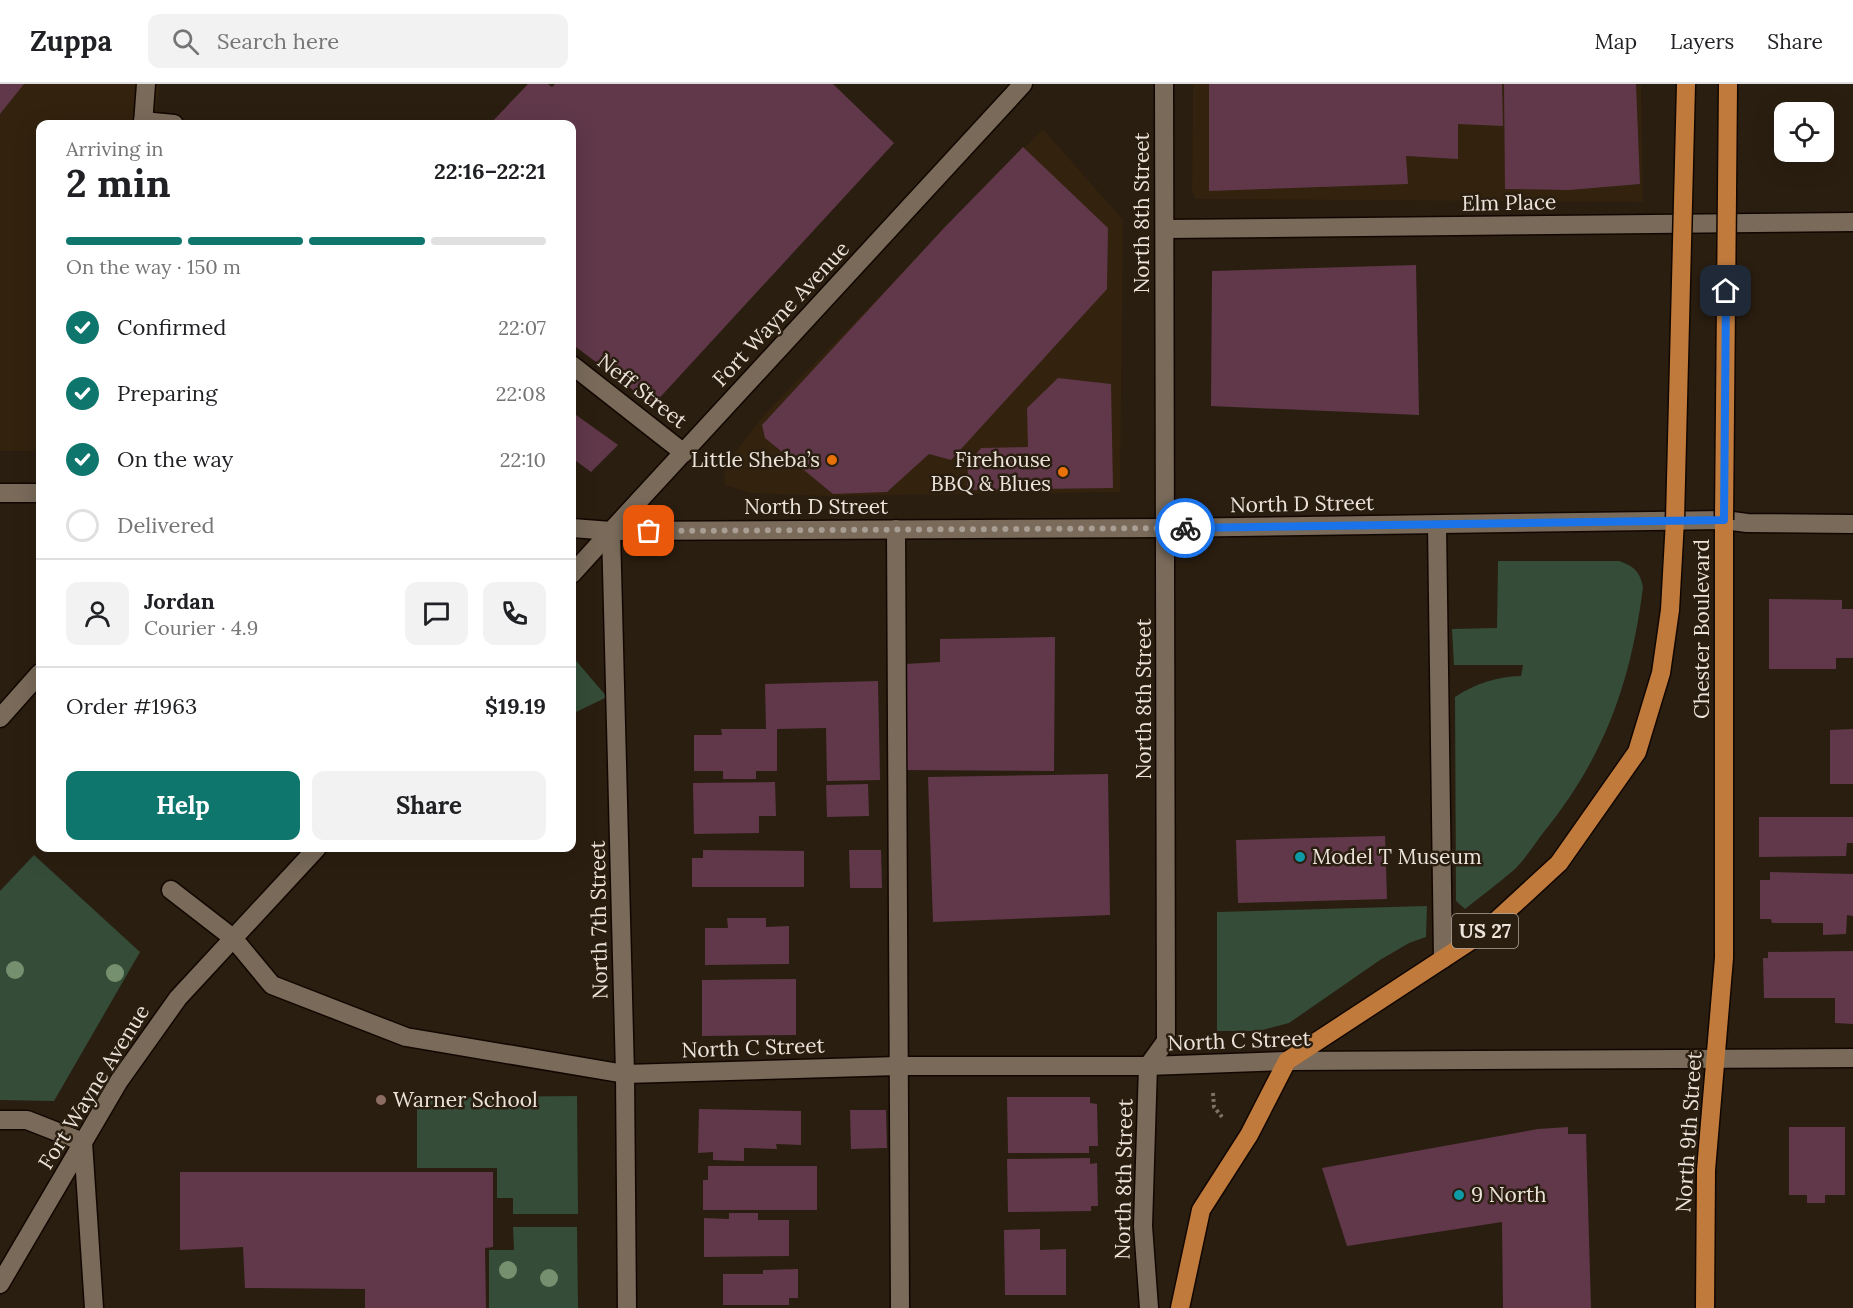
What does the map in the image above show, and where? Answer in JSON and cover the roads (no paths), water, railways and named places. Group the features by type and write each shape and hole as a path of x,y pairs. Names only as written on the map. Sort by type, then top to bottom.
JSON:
{"highway":[{"name":"Chester Boulevard","path":"1443,959 1484,932 1559,863 1637,752 1661,673 1670,610 1675,520 1686,84"},
{"name":"Chester Boulevard","path":"1725,958 1724,520 1728,84"},
{"name":"North 9th Street","path":"1705,1308 1706,1170 1725,958"},
{"name":"US 27","path":"1180,1308 1201,1210 1249,1135 1287,1061 1443,959"}],"street":[{"path":"143,120 146,84"},
{"name":"Fort Wayne Avenue","path":"576,570 1023,84"},
{"name":"North 8th Street","path":"1149,1308 1143,1226 1148,1066 1166,1041 1164,84"},
{"name":"Elm Place","path":"1165,228 1853,222"},
{"name":"Neff Street","path":"576,368 684,453"},
{"path":"0,493 36,493"},
{"name":"North D Street","path":"576,528 611,531 1166,528 1638,523 1675,520 1853,524"},
{"path":"1437,525 1443,959"},
{"path":"896,529 900,1308"},
{"name":"North 7th Street","path":"611,531 626,1074 627,1308"},
{"path":"0,718 36,678"},
{"name":"Fort Wayne Avenue","path":"0,1284 119,1081 178,998 314,852"},
{"name":"North C Street","path":"171,890 233,939 272,985 406,1037 626,1074 898,1066 1148,1066 1287,1061 1853,1058"},
{"path":"0,1120 27,1120 83,1142 94,1308"}],"place":[{"name":"Little Sheba’s","path":"832,460"},
{"name":"Firehouse BBQ & Blues","path":"1063,472"},
{"name":"Model T Museum","path":"1300,857"},
{"name":"Warner School","path":"381,1100"},
{"name":"9 North","path":"1459,1195"}]}
